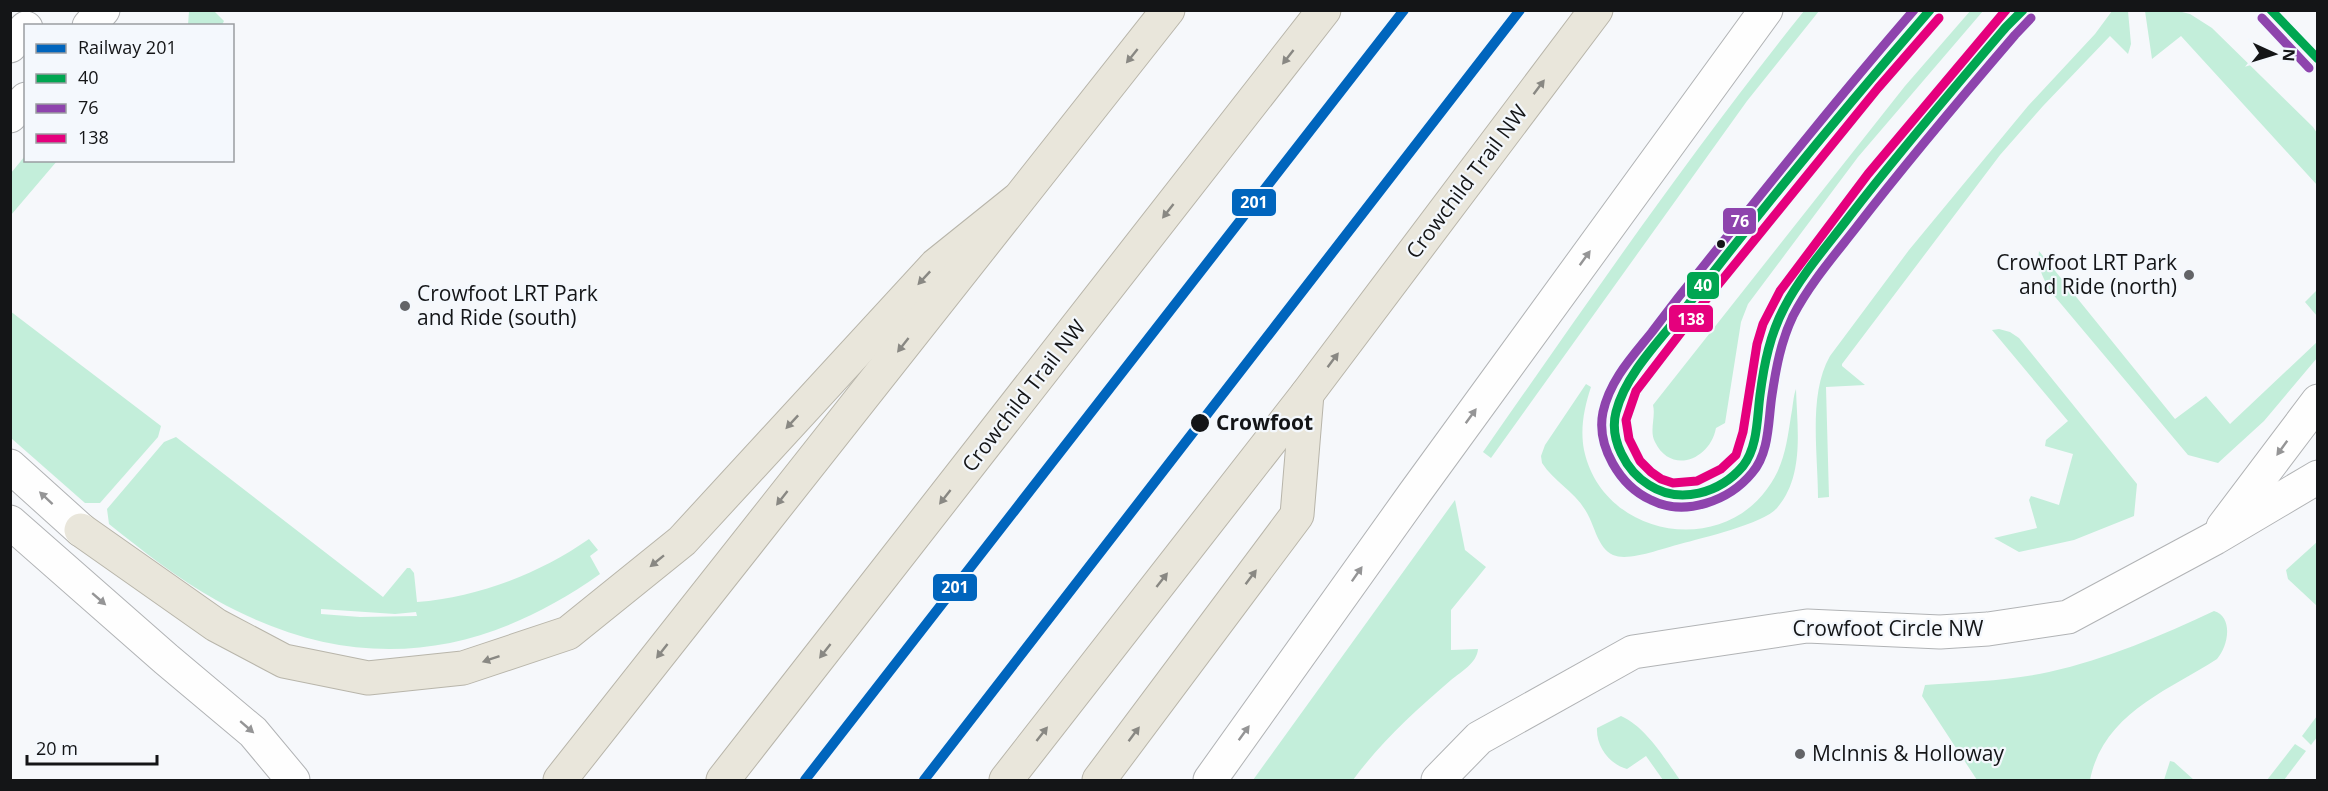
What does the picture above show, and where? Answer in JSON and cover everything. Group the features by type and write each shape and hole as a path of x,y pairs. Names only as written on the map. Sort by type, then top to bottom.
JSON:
{"highway":[{"path":"560,780 1168,10"},
{"name":"Crowchild Trail NW","path":"723,780 1324,10"},
{"name":"Crowchild Trail NW","path":"1006,780 1307,394 1596,10"},
{"path":"81,530 216,626 284,661 368,678 463,668 568,633 682,541 936,265 1017,200"},
{"path":"1099,780 1297,515 1307,394"}],"street":[{"path":"28,24 40,10"},
{"path":"92,24 103,10"},
{"path":"1210,780 1414,494 1766,10"},
{"path":"10,46 24,29"},
{"path":"10,116 24,101"},
{"name":"Crowfoot Circle NW","path":"2215,538 2318,401"},
{"path":"10,466 81,530"},
{"name":"Crowfoot Circle NW","path":"1438,780 1479,738 1633,652 1807,626 1940,632 1988,629 2068,617 2215,538 2318,477"},
{"path":"10,522 253,732 293,780"}],"green space":[{"path":"1971,10 1983,11 1858,157 1748,304 1741,322 1725,423 1716,428 1706,448 1698,455 1680,461 1670,458 1662,452 1653,438 1653,405 1905,86"},
{"path":"189,11 214,11 224,21 222,24 188,24"},
{"path":"1804,11 1819,11 1747,101 1491,458 1483,452 1561,340 1720,119"},
{"path":"2112,11 2128,11 2131,44 2128,54 2110,36 2043,106 2000,155 1842,364 1865,385 1826,387 1829,497 1818,498 1817,406 1823,371 1830,356 1909,250 2028,106 2095,34"},
{"path":"2145,11 2178,11 2190,14 2212,28 2313,127 2317,133 2317,185 2181,36 2152,59"},
{"path":"24,157 24,162 56,162 11,215 11,173"},
{"path":"2039,251 2175,419 2206,396 2230,424 2317,342 2317,358 2264,421 2218,463 2188,455 2051,292 2040,268"},
{"path":"2317,290 2317,316 2305,302"},
{"path":"10,311 161,426 158,437 100,503 85,503 11,438"},
{"path":"1999,329 2019,338 2137,484 2134,516 2074,540 2019,552 1994,538 2037,528 2029,500 2031,496 2059,505 2073,454 2045,446 2046,440 2068,421 1992,330"},
{"path":"1586,384 1591,387 1583,418 1582,434 1584,450 1595,479 1613,502 1637,518 1664,527 1692,529 1720,524 1746,511 1773,481 1784,454 1796,389 1798,435 1796,466 1786,495 1770,514 1746,525 1646,554 1628,557 1613,555 1600,542 1582,505 1542,463 1541,456 1545,445"},
{"path":"176,437 383,597 407,568 414,573 417,602 440,599 507,582 550,563 589,539 598,550 590,556 600,574 553,603 507,626 460,641 412,648 364,648 316,640 266,624 216,600 174,574 109,524 107,509 164,442","holes":["321,609 395,614 416,612 417,616 360,617 321,614"]},
{"path":"1455,500 1465,550 1486,567 1451,610 1451,650 1478,649 1475,659 1399,727 1353,780 1253,780"},
{"path":"2317,542 2317,606 2288,579 2286,570"},
{"path":"2214,611 2220,614 2227,626 2226,640 2221,654 2217,659 2158,694 2123,721 2108,738 2097,757 2090,780 1977,780 1922,696 1925,685 1988,681 2071,667 2154,638"},
{"path":"1621,716 1647,736 1680,780 1663,780 1646,756 1627,769 1609,759 1601,748 1597,728"},
{"path":"2317,716 2317,737 2311,745 2302,736"},
{"path":"2295,744 2306,751 2284,780 2267,780"},
{"path":"2170,761 2174,762 2194,780 2164,780"}],"rail line":[{"name":"201","path":"805,780 1404,10"},
{"name":"201","path":"924,780 1520,10"}],"transit line":[{"name":"76","path":"1914,10 1757,199 1616,379 1603,412 1603,438 1620,475 1640,494 1664,505 1692,506 1719,498 1742,483 1752,473 1758,465 1765,446 1782,345 1793,316 1806,293 1894,180 2031,18"},
{"name":"40","path":"1930,10 1835,121 1635,371 1616,412 1615,433 1617,443 1627,463 1649,485 1674,494 1699,493 1723,483 1743,466 1754,441 1768,349 1775,327 1792,294 1815,260 1887,169 1946,97 2023,10"},
{"name":"138","path":"1939,18 1878,88 1705,301 1636,391 1626,420 1629,439 1640,461 1661,479 1673,483 1697,481 1721,469 1736,455 1743,432 1757,344 1763,324 1780,291 1868,174 2006,10"},
{"name":"40","path":"2271,10 2318,59"},
{"name":"76","path":"2262,18 2309,68"}],"place":[{"name":"Crowfoot LRT Park and Ride (north)","path":"2189,275"},
{"name":"Crowfoot LRT Park and Ride (south)","path":"405,306"},
{"name":"Crowfoot","path":"1200,423"},
{"name":"McInnis & Holloway","path":"1800,754"}]}
